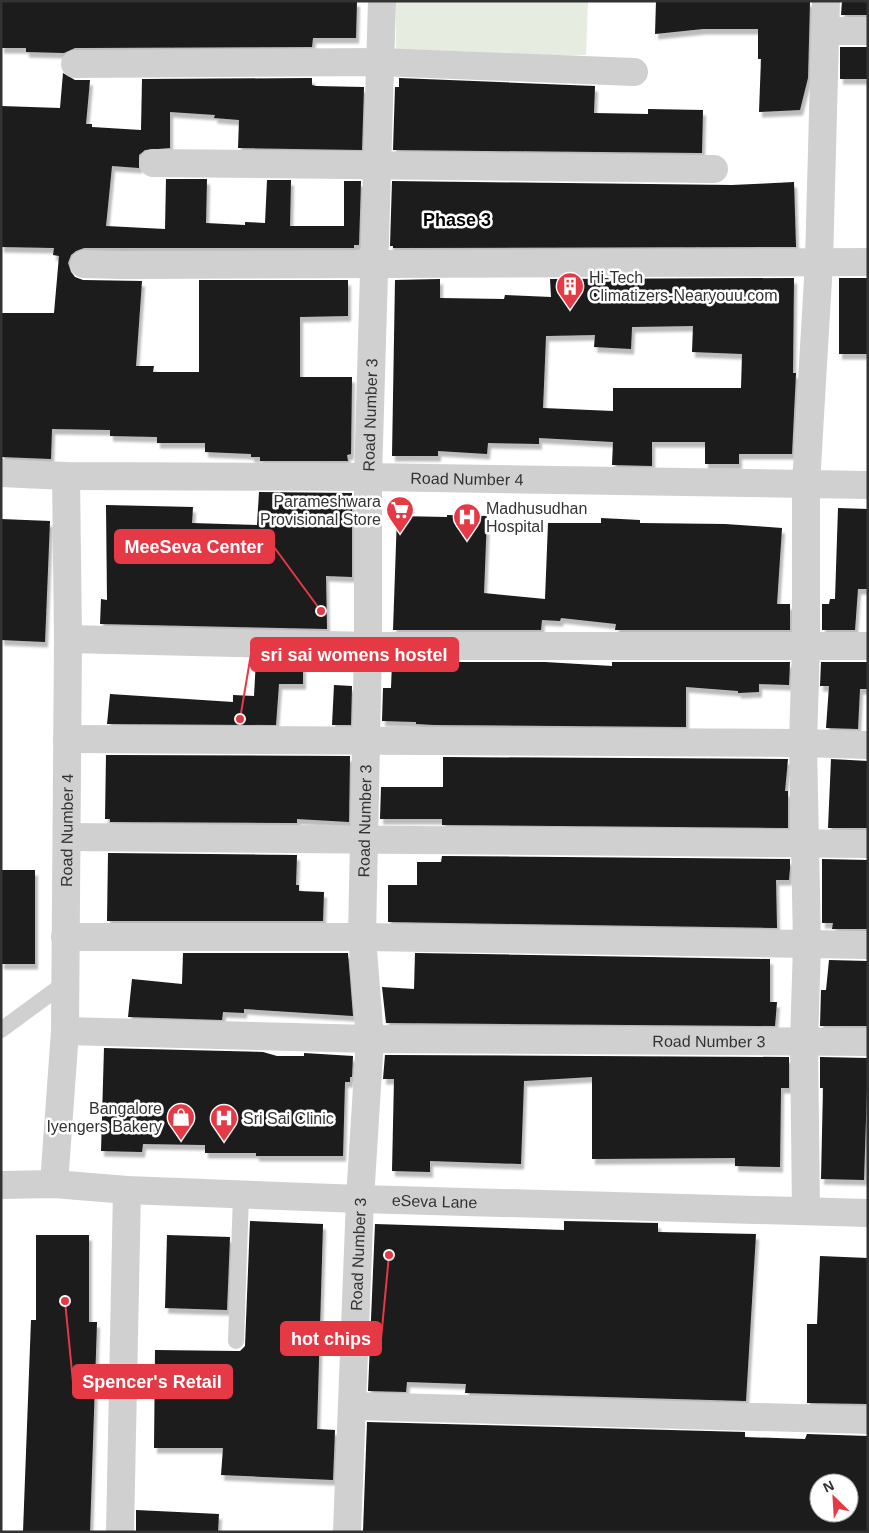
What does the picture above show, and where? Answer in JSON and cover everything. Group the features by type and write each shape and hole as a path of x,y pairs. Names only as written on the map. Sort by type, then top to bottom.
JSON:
{"street":[{"name":"Road Number 3","path":"347,1532 360,1199 370,1039 362,937 368,646 368,477 382,1"},
{"path":"806,1210 804,1043 807,944 803,743 806,645 806,484 819,262 826,1"},
{"path":"826,31 868,31"},
{"path":"74,64 379,62 634,72"},
{"path":"153,163 714,169"},
{"path":"84,264 868,262"},
{"name":"Road Number 4","path":"1,473 66,476 368,477 868,486"},
{"name":"Road Number 4","path":"54,1184 65,1031 68,639 66,476"},
{"path":"68,639 368,646 868,646"},
{"path":"67,739 803,743 868,746"},
{"path":"67,837 868,844"},
{"path":"66,937 362,937 868,945"},
{"name":"Road Number 3","path":"65,1031 370,1039 868,1042"},
{"name":"eSeva Lane","path":"1,1185 54,1184 127,1190 241,1195 868,1213"},
{"path":"120,1532 127,1190"},
{"path":"353,1406 868,1420"}],"lane":[{"path":"1,1030 65,983"},
{"path":"236,1341 241,1195"}],"shaded area":[{"path":"396,1 588,1 586,55 396,59"}],"building":[{"path":"1,1 357,1 356,38 313,38 312,47 75,48 64,53 26,52 26,48 1,48"},
{"path":"656,1 810,1 808,78 800,110 759,112 761,59 758,59 758,29 703,29 655,34"},
{"path":"842,1 868,1 868,15 841,15"},
{"path":"840,47 868,47 868,79 840,79"},
{"path":"63,73 75,80 90,80 86,124 92,124 92,127 141,130 142,79 312,78 312,85 316,86 364,87 362,150 238,148 239,120 214,118 215,115 170,112 170,148 145,150 139,155 139,168 112,166 106,226 165,229 166,179 207,179 206,223 245,225 245,222 265,223 267,180 291,180 290,226 344,226 344,181 361,181 359,245 354,245 354,248 84,248 71,255 68,263 75,277 83,280 142,281 136,366 154,366 153,372 199,372 199,280 348,280 348,316 300,317 300,377 352,377 351,454 347,455 348,461 260,461 260,457 251,457 251,454 205,452 205,443 157,443 157,437 110,436 110,430 52,429 51,459 1,457 1,313 54,313 59,256 53,255 54,248 1,247 1,106 60,108"},
{"path":"399,78 595,86 594,113 648,114 648,109 703,110 702,153 393,150 395,87 399,87"},
{"path":"392,181 732,185 794,182 796,247 393,248 393,246 390,246"},
{"path":"794,278 793,373 796,373 792,454 739,454 739,464 705,464 705,442 652,442 652,466 612,465 613,442 539,438 539,444 488,443 487,454 438,451 438,456 392,456 395,280 440,279 440,298 504,299 505,295 551,297 550,279","holes":["693,326 692,352 742,354 741,388 613,388 613,411 543,408 546,336 595,335 594,347 631,349 632,327"]},
{"path":"839,278 868,278 868,354 839,354"},
{"path":"259,492 352,493 352,577 326,576 327,629 100,624 101,599 107,600 106,505 193,507 192,523 257,525"},
{"path":"838,508 868,509 868,589 858,589 855,630 822,630 822,604 829,604 830,599 835,599"},
{"path":"447,515 487,516 484,593 545,599 548,523 601,523 601,518 640,520 640,523 725,524 782,528 777,604 790,604 790,630 615,630 616,624 561,618 560,621 542,620 541,630 393,630 397,516 447,517"},
{"path":"1,519 50,521 45,642 1,640"},
{"path":"256,659 303,660 303,684 279,684 276,725 107,724 110,694 233,702 233,695 254,696"},
{"path":"392,662 545,662 612,666 612,662 790,662 789,685 759,684 759,692 738,693 738,691 686,687 686,727 434,725 416,724 416,722 382,721 383,688 391,688"},
{"path":"821,662 868,662 868,689 860,689 858,729 826,728 829,686 820,686"},
{"path":"334,685 352,686 351,725 332,725"},
{"path":"106,755 350,756 349,822 297,819 297,823 110,822 110,819 105,819"},
{"path":"443,757 788,759 785,791 788,791 788,828 442,825 442,819 380,819 381,787 443,787"},
{"path":"831,759 868,761 868,828 828,828"},
{"path":"108,853 297,855 296,885 299,885 299,891 324,892 323,921 107,921"},
{"path":"442,856 790,859 790,868 789,880 776,880 777,928 388,922 388,885 417,885 417,862 441,862"},
{"path":"822,859 868,860 868,929 832,929 833,923 822,923"},
{"path":"1,870 35,870 35,964 1,964"},
{"path":"183,953 348,953 353,1016 244,1009 244,1013 223,1012 222,1020 128,1017 132,979 182,984"},
{"path":"415,953 770,959 770,1002 777,1002 775,1026 386,1023 382,987 414,989"},
{"path":"829,960 868,961 868,1026 820,1026 821,990 826,990"},
{"path":"104,1048 263,1052 277,1056 304,1056 304,1053 353,1056 352,1077 350,1077 350,1082 345,1082 343,1156 256,1156 256,1153 205,1153 205,1145 143,1144 142,1152 101,1151"},
{"path":"385,1055 789,1057 789,1088 781,1088 780,1167 735,1166 735,1158 592,1159 592,1077 524,1081 521,1164 430,1161 430,1172 392,1171 394,1079 383,1079"},
{"path":"820,1057 868,1058 864,1180 821,1179 823,1088 820,1088"},
{"path":"250,1221 323,1224 317,1429 335,1430 333,1480 221,1475 223,1448 154,1448 155,1350 240,1351 245,1346"},
{"path":"564,1221 658,1223 658,1232 756,1234 746,1401 465,1393 466,1384 407,1382 406,1392 368,1391 375,1224 564,1230"},
{"path":"36,1235 89,1235 89,1322 97,1322 90,1532 23,1532 31,1320 36,1320"},
{"path":"167,1235 230,1237 227,1310 165,1308"},
{"path":"820,1256 868,1258 868,1404 807,1403 807,1324 817,1324"},
{"path":"367,1422 745,1432 745,1437 805,1439 807,1434 868,1436 868,1532 363,1532"},
{"path":"136,1510 219,1514 218,1532 136,1532"}],"place":[{"name":"Hi-Tech Climatizers-Nearyouu.com","path":"570,310"},
{"name":"Parameshwara Provisional Store","path":"400,534"},
{"name":"Madhusudhan Hospital","path":"467,541"},
{"name":"MeeSeva Center","path":"321,611"},
{"name":"sri sai womens hostel","path":"240,719"},
{"name":"Bangalore Iyengers Bakery","path":"181,1141"},
{"name":"Sri Sai Clinic","path":"224,1142"},
{"name":"hot chips","path":"389,1255"},
{"name":"Spencer's Retail","path":"65,1301"}],"district":[{"name":"Phase 3","path":"457,220"}]}
